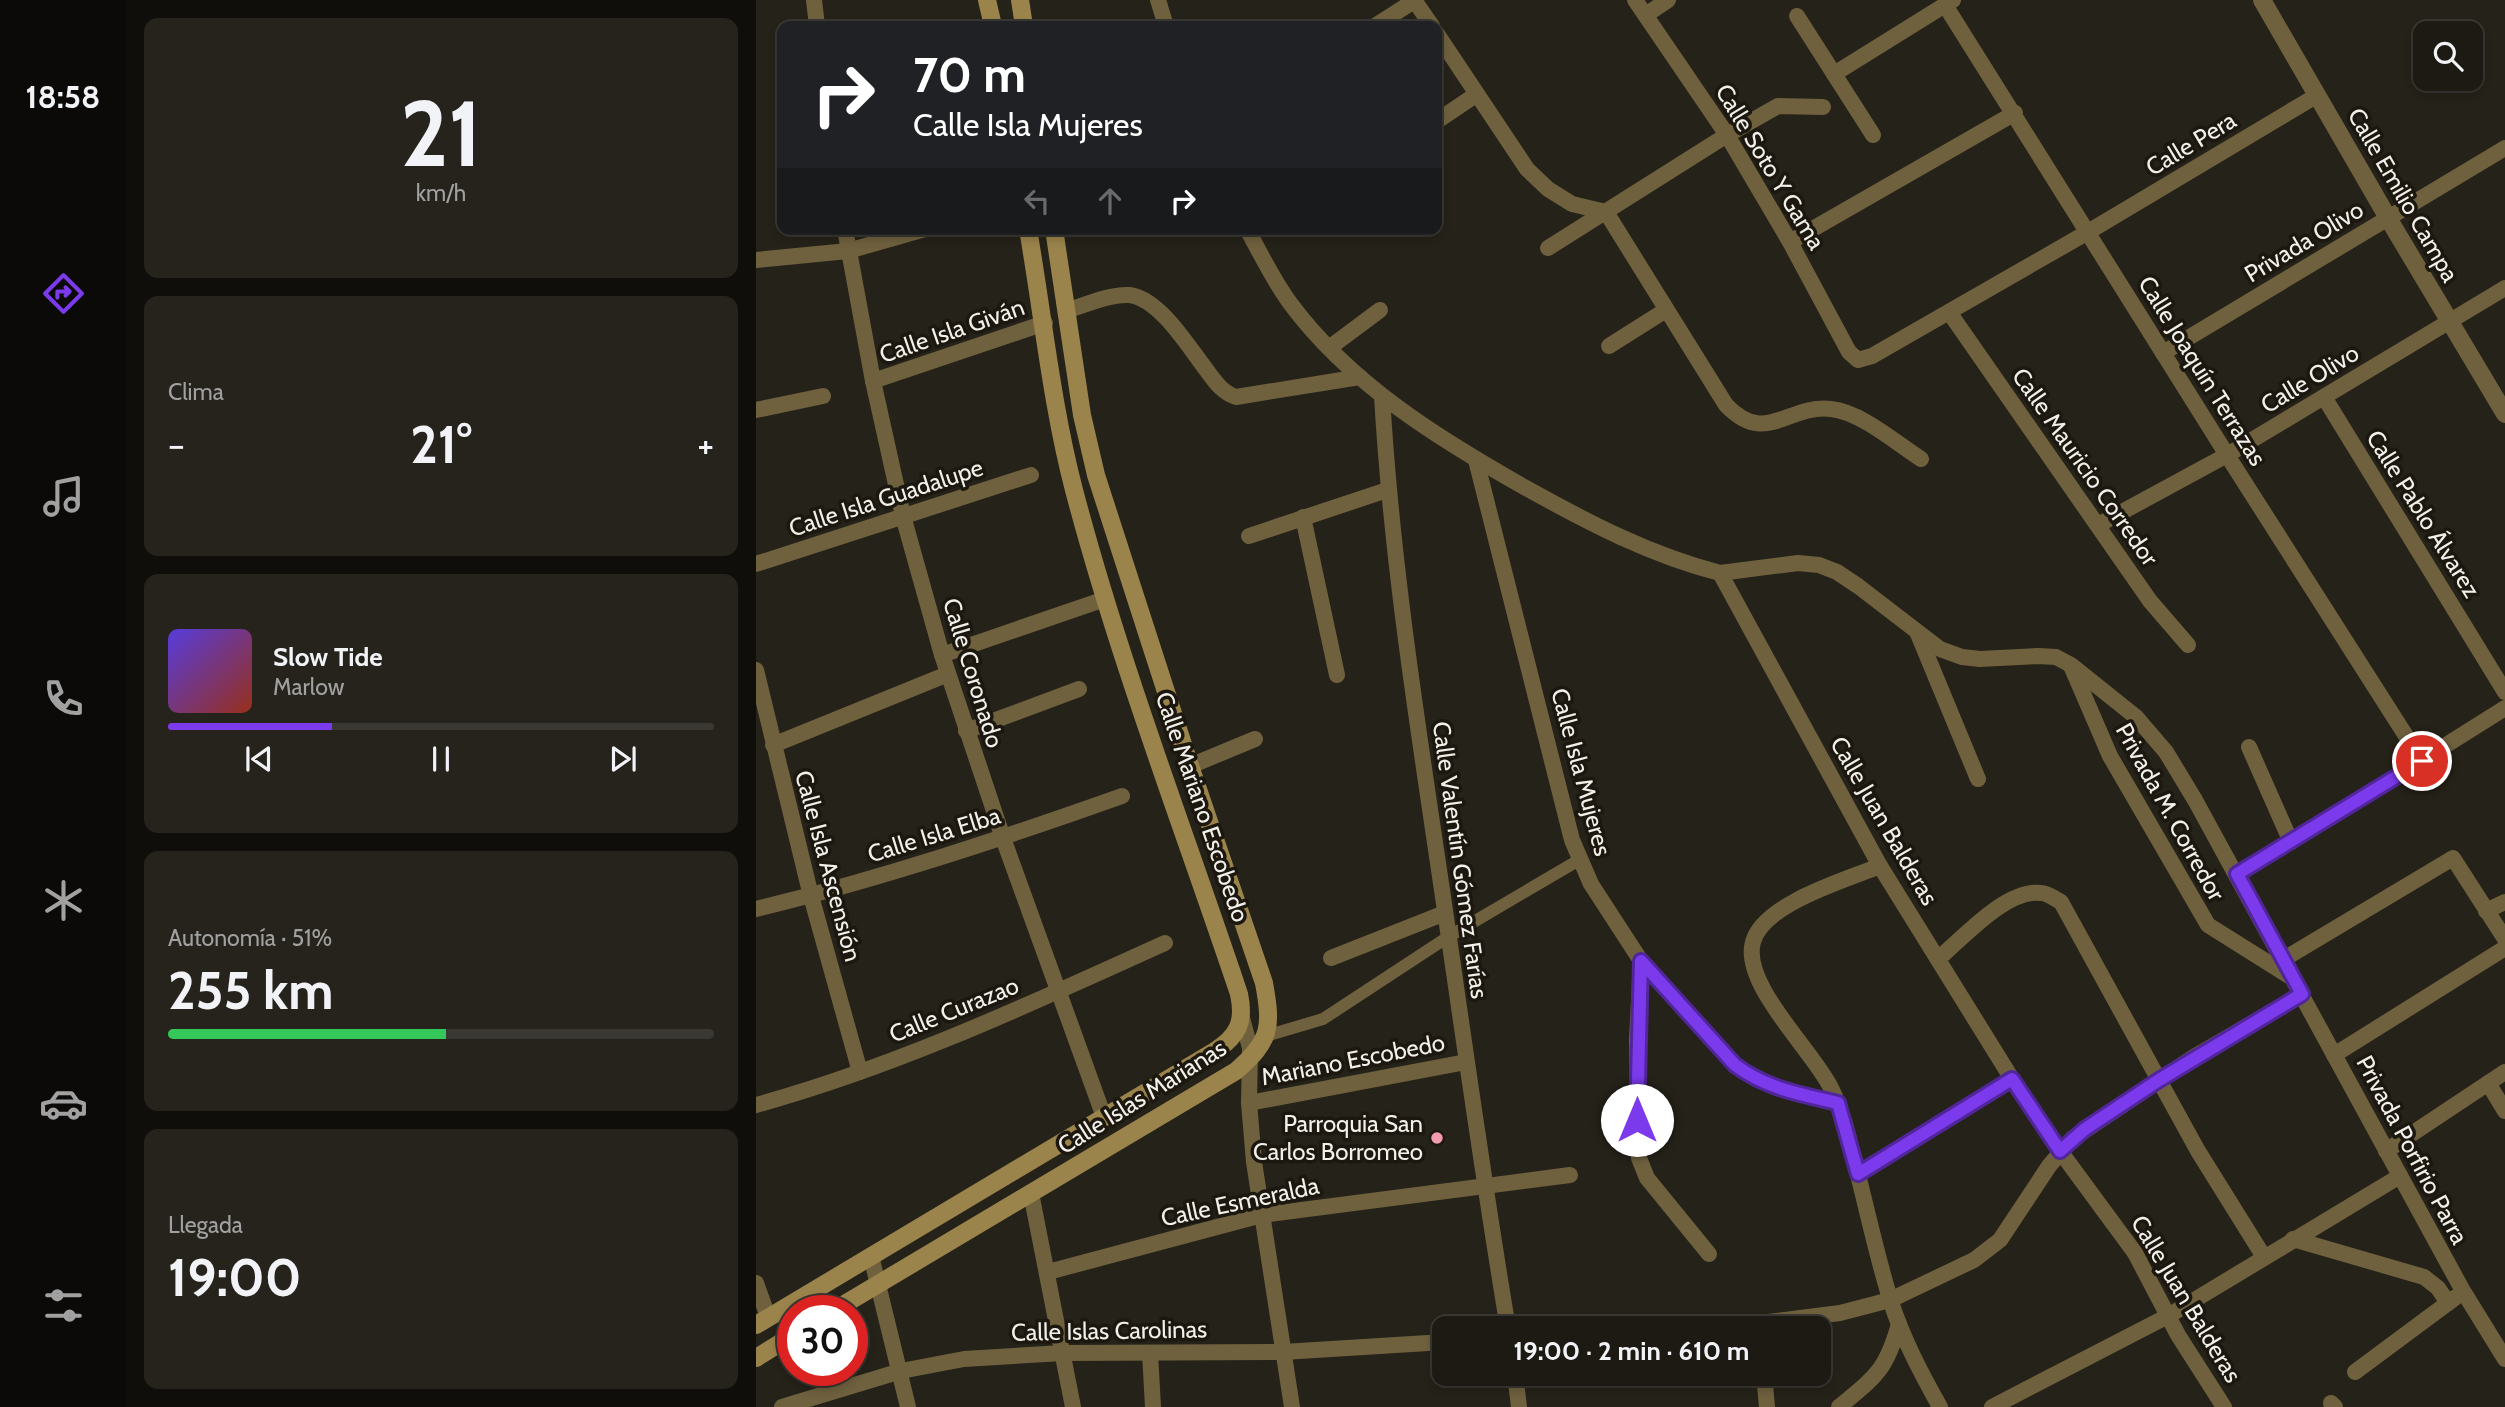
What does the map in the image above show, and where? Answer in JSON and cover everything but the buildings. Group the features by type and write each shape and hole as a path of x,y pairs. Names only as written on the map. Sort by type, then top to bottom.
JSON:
{"main road":[{"path":"987,0 991,21"},
{"path":"1020,0 1023,21"},
{"name":"Calle Mariano Escobedo","path":"1029,235 1067,461 1105,599 1239,994 1242,1018"},
{"name":"Calle Mariano Escobedo","path":"1055,235 1082,415 1096,475 1190,766 1264,983 1269,1019 1266,1036"},
{"name":"Calle Islas Marianas","path":"762,1321 1227,1043 1236,1034 1242,1018"},
{"name":"Calle Islas Marianas","path":"859,1295 1236,1071 1250,1059 1266,1036"},
{"path":"756,1358 777,1345"}],"street":[{"path":"814,0 816,21"},
{"path":"1158,0 1164,21"},
{"path":"1382,21 1414,0 1429,21"},
{"name":"Calle Soto Y Gama","path":"1635,0 1727,135 1790,242 1849,352 1858,360"},
{"path":"1647,14 1668,0"},
{"name":"Calle Emilio Campa","path":"2262,0 2505,414"},
{"path":"1833,74 1949,2"},
{"name":"Calle Joaquín Terrazas","path":"1949,2 2163,353 2422,761"},
{"path":"1797,16 1873,135"},
{"path":"1442,42 1527,169 1548,189 1572,204 1606,212 1726,405 1737,416 1759,424 1812,410 1830,408 1848,412 1921,459"},
{"path":"1442,118 1477,94"},
{"name":"Calle Pera","path":"1858,360 1872,356 2088,232 2316,96"},
{"path":"1548,248 1727,135 1778,106 1823,107"},
{"path":"1790,242 2015,113"},
{"name":"Privada Olivo","path":"2163,353 2505,148"},
{"name":"Calle Coronado","path":"846,235 873,381 903,516 942,655 1003,838 1104,1117"},
{"path":"756,260 848,251 904,235"},
{"path":"1250,235 1290,303 1329,348 1382,396 1476,460 1579,517 1626,540 1687,564 1720,573 1798,563 1819,565 1837,572 1858,586 1940,649 1962,657 2056,657 2071,665"},
{"name":"Calle Olivo","path":"2098,526 2227,455 2505,288"},
{"path":"1066,311 1127,295 1149,302 1173,326 1221,389 1229,395 1245,396 1360,377"},
{"path":"1329,348 1380,310"},
{"path":"1609,346 1666,310"},
{"name":"Calle Mauricio Corredor","path":"1949,312 2150,601 2188,645"},
{"name":"Calle Isla Giván","path":"873,381 1045,323"},
{"path":"756,410 823,396"},
{"name":"Calle Valentín Gómez Farías","path":"1382,396 1387,490 1466,1062 1506,1316"},
{"name":"Calle Pablo Álvarez","path":"2324,397 2505,692"},
{"name":"Calle Isla Mujeres","path":"1476,460 1569,828 1579,860 1591,884 1641,961 1735,1065 1754,1079 1772,1087 1838,1103"},
{"name":"Calle Isla Guadalupe","path":"756,564 1031,475"},
{"path":"1249,536 1387,490"},
{"path":"1303,517 1336,675"},
{"name":"Calle Juan Balderas","path":"1720,573 1880,866 2012,1079 2060,1151 2136,1252 2168,1316 2224,1407"},
{"path":"942,655 1105,599"},
{"path":"1918,634 1978,779"},
{"name":"Privada Porfirio Parra","path":"2071,665 2136,717 2158,742 2195,800 2463,1292 2505,1359"},
{"name":"Privada M. Corredor","path":"2071,665 2110,755 2208,925 2298,987"},
{"name":"Calle Isla Ascensión","path":"756,670 761,715 773,745 811,896 860,1072"},
{"path":"773,745 948,674"},
{"path":"966,731 1079,689"},
{"path":"2237,874 2505,708"},
{"path":"1190,766 1255,739"},
{"path":"2249,747 2291,842"},
{"name":"Calle Isla Elba","path":"756,909 811,896 1003,838 1122,796"},
{"path":"2284,959 2453,858 2505,939"},
{"path":"1266,1036 1323,1019 1448,937 1579,860"},
{"path":"1880,866 1801,897 1760,925 1752,944 1753,961 1770,1005 1814,1060 1838,1103 1890,1300 1917,1365 1940,1407"},
{"path":"1938,959 2003,904 2023,894 2043,892 2061,902 2221,1190 2264,1258"},
{"path":"2486,911 2505,902"},
{"path":"1331,958 1445,913"},
{"name":"Calle Curazao","path":"756,1105 860,1072 1057,992 1165,943"},
{"path":"2334,1055 2505,948"},
{"path":"1641,961 1637,1053 1639,1158 1647,1178 1709,1254"},
{"path":"1822,1316 1890,1300 1974,1260 1989,1250 2012,1222 2060,1151 2085,1129 2298,987"},
{"name":"Calle Mariano Escobedo","path":"1242,1018 1249,1038 1249,1103 1262,1215 1292,1407"},
{"name":"Mariano Escobedo","path":"1249,1103 1466,1062"},
{"path":"2386,1151 2505,1072"},
{"path":"1858,1174 2012,1079"},
{"path":"2487,1083 2505,1111"},
{"name":"Calle Esmeralda","path":"1048,1272 1262,1215 1570,1175"},
{"path":"1992,1407 2168,1316 2400,1176"},
{"path":"1031,1194 1073,1407"},
{"path":"2293,1239 2424,1277 2438,1288 2448,1303"},
{"path":"871,1256 908,1407"},
{"path":"756,1283 762,1321"},
{"path":"2355,1372 2463,1292"},
{"path":"1839,1407 1877,1375 1885,1364 1899,1324"},
{"name":"Calle Islas Carolinas","path":"782,1407 901,1371 964,1359 1063,1353 1283,1352 1432,1343"},
{"path":"1150,1353 1153,1407"},
{"path":"1885,1364 1917,1365"},
{"path":"1516,1386 1519,1407"},
{"path":"1765,1386 1767,1407"}],"place":[{"name":"Parroquia San Carlos Borromeo","path":"1437,1138"}],"route":[{"path":"1637,1120 1641,961 1735,1065 1754,1079 1772,1087 1838,1103 1858,1174 2012,1079 2060,1151 2071,1139 2159,1080 2302,994 2237,874 2422,761"}]}
